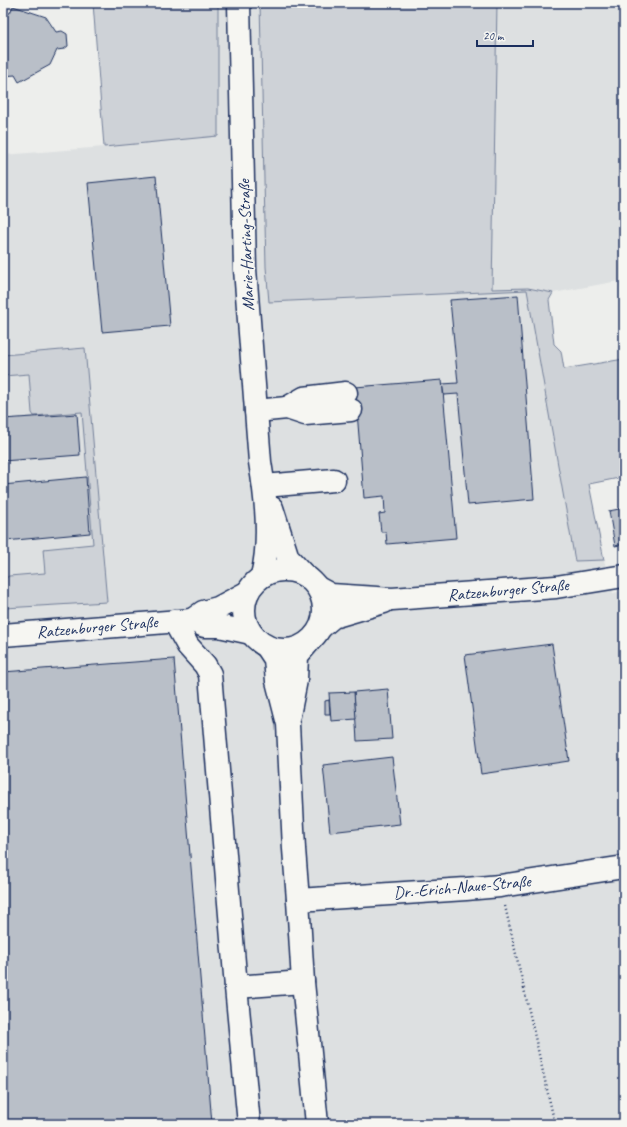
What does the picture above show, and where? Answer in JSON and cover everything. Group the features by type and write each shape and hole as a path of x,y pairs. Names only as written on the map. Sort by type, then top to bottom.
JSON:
{"street":[{"name":"Marie-Harting-Straße","path":"239,3 245,269 260,462 264,486"},
{"path":"256,411 287,408 304,398 349,402"},
{"path":"264,486 334,480"},
{"path":"264,486 288,558 311,581 323,597 325,607 324,617 315,635 299,648 288,651 267,647 258,641 251,633 246,623 244,612 245,602 255,584 267,548 264,486"},
{"path":"183,621 203,612 218,608 272,571 282,569 293,570 331,595 392,599"},
{"name":"Ratzenburger Straße","path":"392,599 556,587 624,576"},
{"path":"288,724 296,680 297,656 333,617 392,599"},
{"path":"183,621 204,626 220,626 251,633"},
{"path":"183,621 188,646 205,665 210,674 236,987 250,1124"},
{"name":"Ratzenburger Straße","path":"3,635 183,621"},
{"path":"267,647 275,659 277,681 288,724 294,849 303,982 317,1124"},
{"name":"Dr.-Erich-Naue-Straße","path":"298,900 500,886 624,868"},
{"path":"236,987 303,982"}],"path":[{"path":"500,886 554,1120 551,1124"}],"shaded area":[{"path":"93,3 624,3 624,280 553,293 549,300 554,344 561,351 564,369 624,359 624,477 589,484 604,560 613,593 624,591 624,1124 3,1124 3,155 104,147"},
{"path":"93,3 218,3 218,136 104,147"},
{"path":"260,3 497,3 492,289 528,288 553,293 549,300 554,344 561,351 564,369 624,359 624,477 589,484 604,560 575,561 527,290 269,302 266,267"},
{"path":"85,348 107,602 5,608 4,579 9,576 45,573 43,549 93,544 82,412 34,416 32,413 29,374 3,376 3,355"}],"building":[{"path":"13,6 46,17 56,32 62,31 67,34 68,46 64,49 57,50 50,65 19,82 15,75 3,76 3,13 10,13"},
{"path":"156,176 170,326 102,332 88,183"},
{"path":"518,295 534,499 468,505 458,394 444,395 442,384 458,383 450,300"},
{"path":"442,380 456,538 387,544 386,532 381,532 379,514 385,513 384,496 364,498 355,387"},
{"path":"77,414 80,455 3,461 3,419"},
{"path":"86,477 90,533 5,541 3,519 3,485"},
{"path":"624,508 624,544 615,546 609,511"},
{"path":"552,644 569,761 481,774 465,655"},
{"path":"174,659 212,1124 3,1124 3,672"},
{"path":"388,689 392,739 357,741 354,692"},
{"path":"354,692 356,719 331,721 329,693"},
{"path":"329,700 330,714 325,714 325,701"},
{"path":"392,757 400,824 330,832 323,765"}]}
